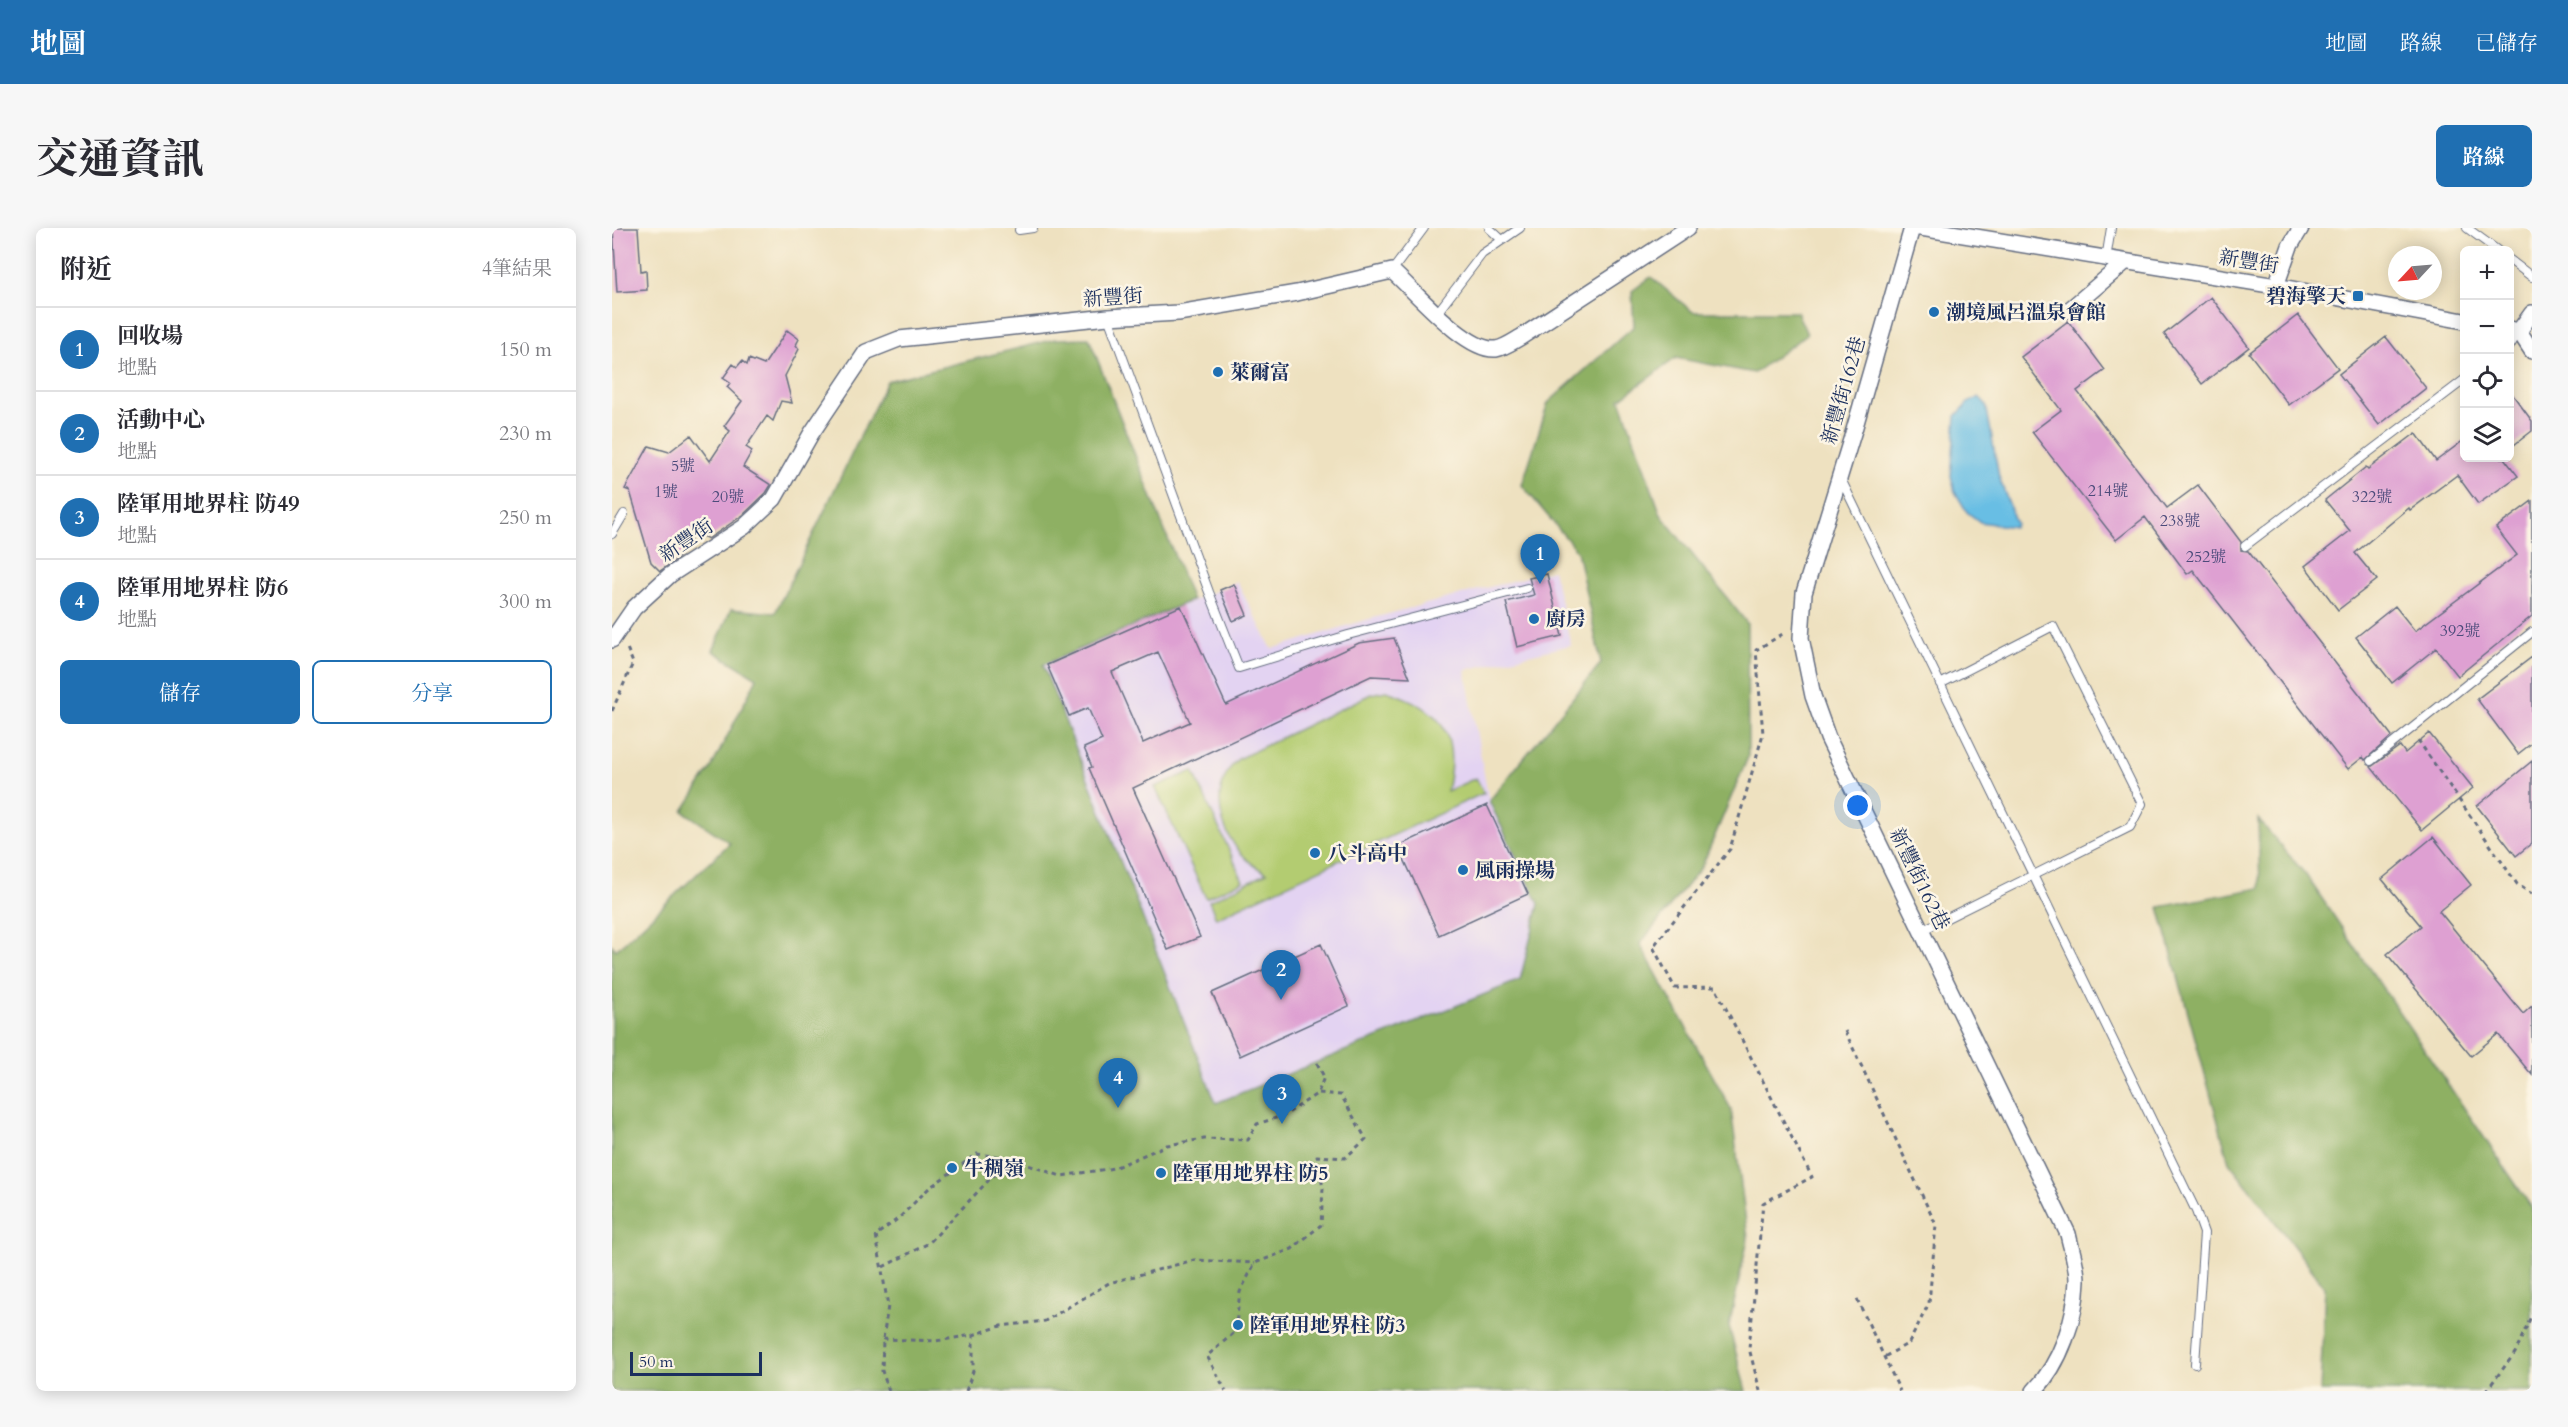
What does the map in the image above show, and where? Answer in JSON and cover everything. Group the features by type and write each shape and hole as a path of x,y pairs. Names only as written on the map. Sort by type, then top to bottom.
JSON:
{"street":[{"path":"1392,272 1453,330 1476,346 1497,349 1521,337 1688,228"},
{"name":"新豐街162巷","path":"1912,228 1804,593 1801,638 1813,696 1828,738 2068,1234 2077,1278 2072,1318 2045,1379 2034,1391"},
{"name":"新豐街","path":"1921,228 2124,263 2276,286 2460,320"},
{"path":"2276,286 2290,246 2301,228"},
{"path":"2070,310 2124,263"},
{"name":"新豐街","path":"616,635 634,608 670,574 744,527 774,499 811,434 866,352 899,339 1108,317 1178,313 1392,272"},
{"path":"2532,313 2514,330 2532,351"}],"lane":[{"path":"1019,230 1033,228"},
{"path":"1392,272 1424,228"},
{"path":"1489,228 1502,240"},
{"path":"1437,313 1482,254 1520,228"},
{"path":"2106,260 2111,228"},
{"path":"2467,228 2492,246"},
{"path":"2514,263 2532,277"},
{"path":"1108,317 1239,668 1348,635 1527,588"},
{"path":"2245,546 2460,383"},
{"path":"1840,477 2196,1211 2204,1233 2195,1364"},
{"path":"612,534 624,514"},
{"path":"1921,931 2130,827 2142,804 2053,626 1940,684"},
{"path":"2371,761 2532,632"}],"path":[{"path":"1760,1391 1749,1348 1763,1203 1812,1177 1715,987 1675,988 1653,947 1730,849 1763,734 1756,650 1803,622"},
{"path":"612,711 633,663 616,635"},
{"path":"2410,729 2517,884 2532,894"},
{"path":"1845,1031 1936,1225 1929,1303 1909,1343 1884,1357"},
{"path":"889,1391 882,1371 883,1339 888,1306 876,1235 899,1218 929,1188 977,1154 1009,1159 1061,1176 1114,1168 1167,1145 1204,1139 1248,1140 1257,1124 1285,1115 1318,1093 1324,1077 1317,1062"},
{"path":"883,1339 936,1341 973,1335 1001,1326 1045,1321 1109,1283 1194,1260 1256,1263 1293,1249 1321,1225 1323,1188 1317,1156 1345,1158 1366,1140 1341,1095 1318,1093"},
{"path":"883,1267 929,1243 1009,1159"},
{"path":"1226,1391 1207,1356 1234,1332 1240,1292 1256,1263"},
{"path":"1857,1299 1900,1391"},
{"path":"2486,1391 2515,1353 2532,1314"},
{"path":"966,1391 973,1371 973,1335"}],"shaded area":[{"name":"八斗高中","path":"1553,570 1571,645 1465,670 1489,801 1539,904 1520,981 1216,1103 1043,665 1237,582 1272,649 1362,621"}],"green space":[{"path":"1651,277 1693,312 1797,312 1807,334 1754,373 1676,358 1620,399 1661,515 1747,623 1748,757 1702,866 1640,944 1731,1109 1748,1238 1729,1326 1746,1391 612,1391 612,945 616,950 730,843 683,811 711,768 757,678 713,651 731,609 775,613 887,381 1055,339 1089,338 1192,600 1043,665 1216,1103 1520,980 1539,904 1489,801 1601,663 1577,551 1522,485 1548,403 1634,326 1632,291"},
{"path":"1386,691 1421,706 1442,726 1451,754 1447,791 1476,778 1484,793 1216,918 1209,901 1267,873 1252,864 1240,852 1223,822 1220,805 1221,789 1227,773 1238,759 1371,694"},
{"path":"1193,771 1243,881 1206,898 1155,787"},
{"path":"2258,819 2306,875 2532,1208 2532,1391 2320,1391 2325,1287 2229,1162 2159,907 2260,888"}],"water":[{"path":"1979,397 1986,404 1999,477 2016,524 2014,527 1980,522 1967,512 1955,492 1951,476 1956,416 1968,403"}],"building":[{"path":"613,228 638,228 641,271 646,270 647,290 617,292"},
{"path":"2211,297 2249,347 2202,384 2164,334"},
{"path":"2298,315 2338,368 2289,405 2249,353"},
{"path":"2068,321 2105,370 2077,391 2167,508 2198,485 2241,542 2241,550 2248,551 2392,736 2365,760 2363,757 2348,769 2193,570 2187,574 2145,517 2116,540 2032,432 2061,410 2021,357"},
{"path":"787,330 799,339 796,345 799,349 785,376 792,403 781,401 773,421 767,416 746,447 752,451 743,467 771,485 766,493 743,515 708,539 694,532 687,548 677,559 660,571 651,562 630,491 625,489 649,446 669,452 691,435 710,461 730,431 724,426 742,401 727,387 730,383 723,378 733,364 737,367 742,361 747,365 749,359 764,365"},
{"path":"2386,337 2426,388 2379,425 2339,374"},
{"path":"2514,396 2532,421 2532,431 2514,445"},
{"path":"2416,433 2436,461 2460,443 2460,462 2507,462 2518,476 2478,504 2457,475 2410,510 2409,508 2355,553 2377,580 2338,610 2305,566 2350,531 2325,500 2366,467 2368,469"},
{"path":"2532,501 2532,616 2458,676 2436,648 2392,683 2356,637 2395,606 2415,631 2517,555 2496,528"},
{"name":"廚房","path":"1547,574 1562,636 1517,647 1506,602 1534,595 1529,578"},
{"path":"1234,584 1247,615 1233,621 1220,590"},
{"path":"1181,606 1226,705 1359,643 1394,638 1410,678 1371,676 1133,788 1200,937 1168,950 1089,768 1092,767 1084,748 1102,740 1088,708 1069,716 1047,665","holes":["1158,652 1190,722 1143,743 1112,672"]},
{"path":"2532,657 2532,743 2518,754 2477,699"},
{"path":"2429,733 2473,788 2422,830 2371,767 2400,746 2405,753"},
{"path":"2532,761 2532,843 2516,856 2477,806"},
{"name":"風雨操場","path":"1487,805 1528,894 1439,935 1398,846"},
{"path":"2433,837 2471,885 2439,911 2523,1014 2532,1006 2532,1075 2498,1034 2471,1056 2387,954 2421,926 2382,879"},
{"path":"1321,944 1349,1006 1240,1056 1212,993"}],"place":[{"name":"碧海擎天","path":"2358,296"},
{"name":"潮境風呂溫泉會館","path":"1934,312"},
{"name":"萊爾富","path":"1218,372"},
{"name":"回收場","path":"1540,584"},
{"name":"廚房","path":"1534,619"},
{"name":"八斗高中","path":"1315,853"},
{"name":"風雨操場","path":"1463,870"},
{"name":"活動中心","path":"1281,1000"},
{"name":"陸軍用地界柱 防6","path":"1118,1108"},
{"name":"陸軍用地界柱 防49","path":"1282,1124"},
{"name":"牛稠嶺","path":"952,1168"},
{"name":"陸軍用地界柱 防5","path":"1161,1173"},
{"name":"陸軍用地界柱 防3","path":"1238,1325"}]}
